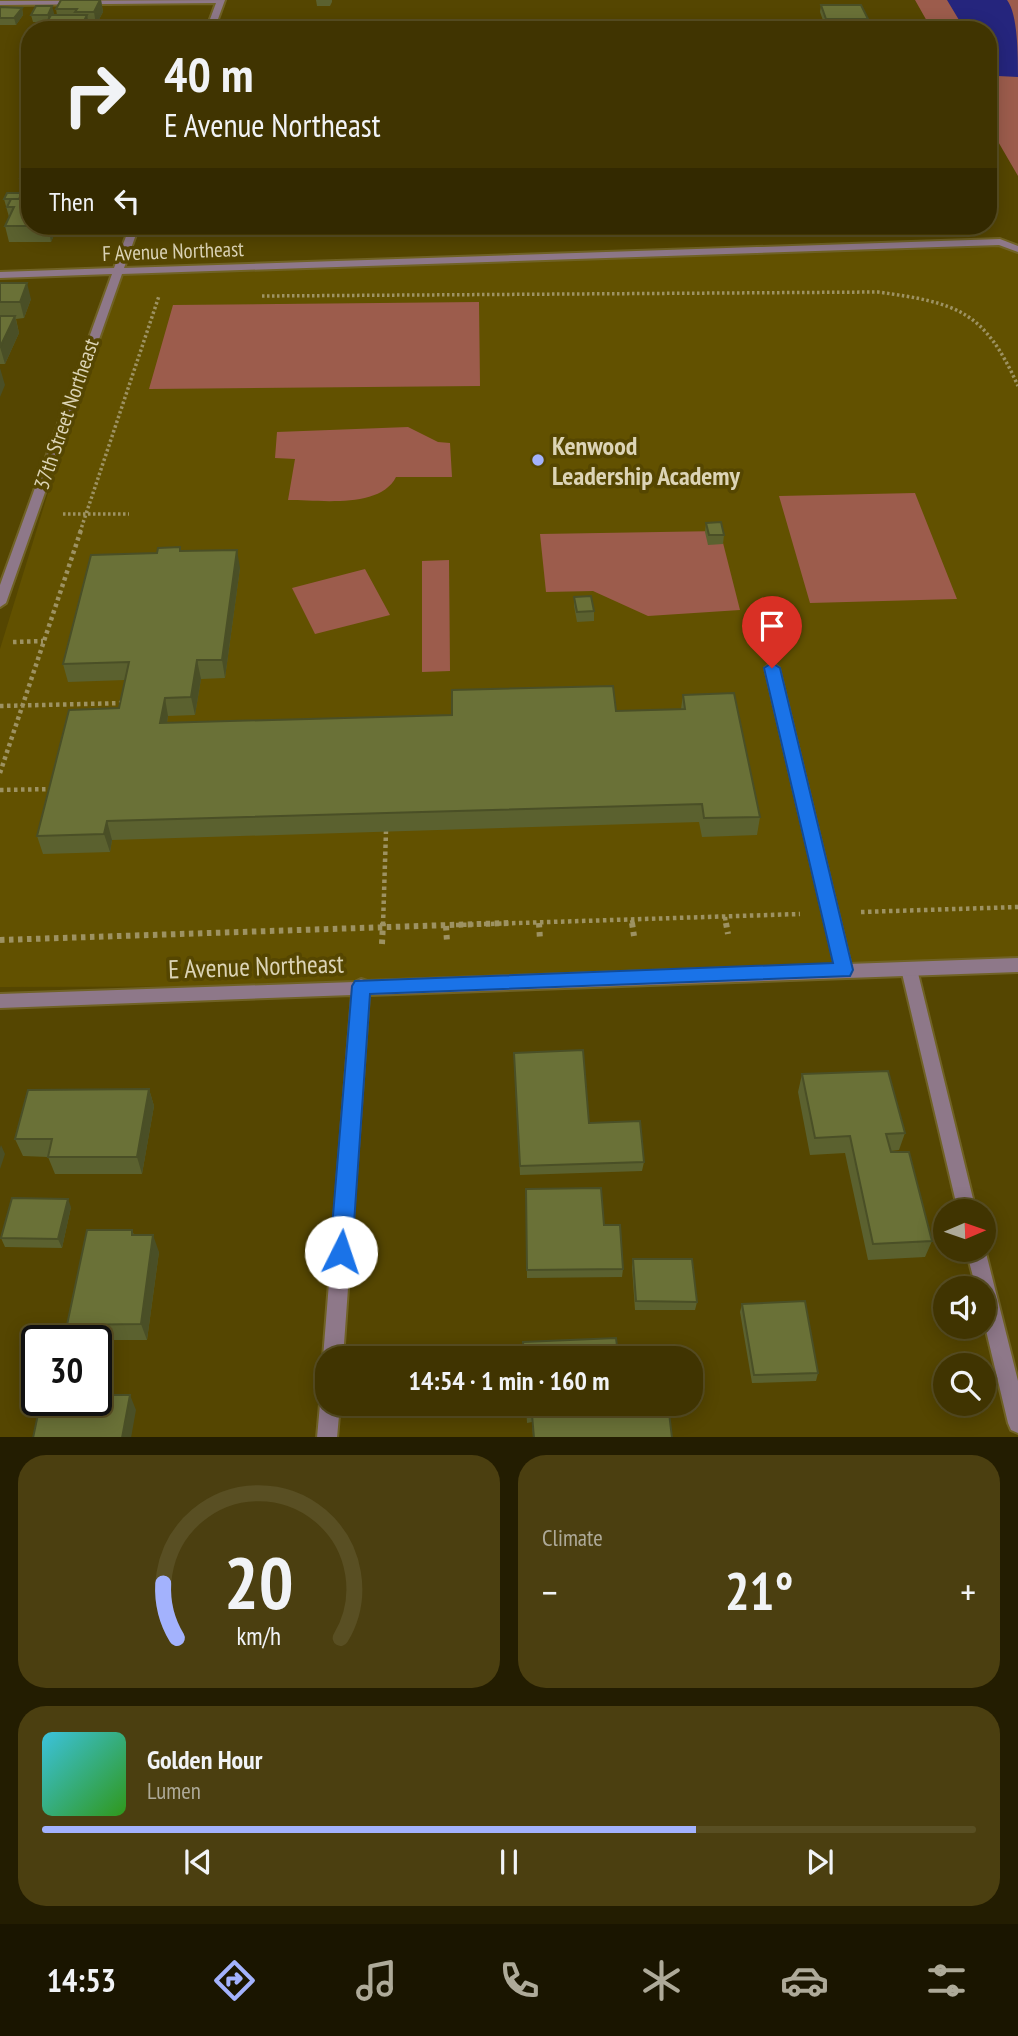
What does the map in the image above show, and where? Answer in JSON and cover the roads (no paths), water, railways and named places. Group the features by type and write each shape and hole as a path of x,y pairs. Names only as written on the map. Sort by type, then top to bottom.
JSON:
{"street":[{"path":"0,4 221,0 213,21"},
{"name":"37th Street Northeast","path":"0,603 130,235"},
{"name":"F Avenue Northeast","path":"0,275 1000,242 1018,249"},
{"path":"772,668 844,970"},
{"name":"E Avenue Northeast","path":"0,1001 361,986 1018,965"},
{"path":"909,969 964,1199"},
{"path":"334,1346 361,986"},
{"path":"979,1262 1018,1423"},
{"path":"327,1437 329,1416"}],"place":[{"name":"Kenwood Leadership Academy","path":"538,460"}]}
